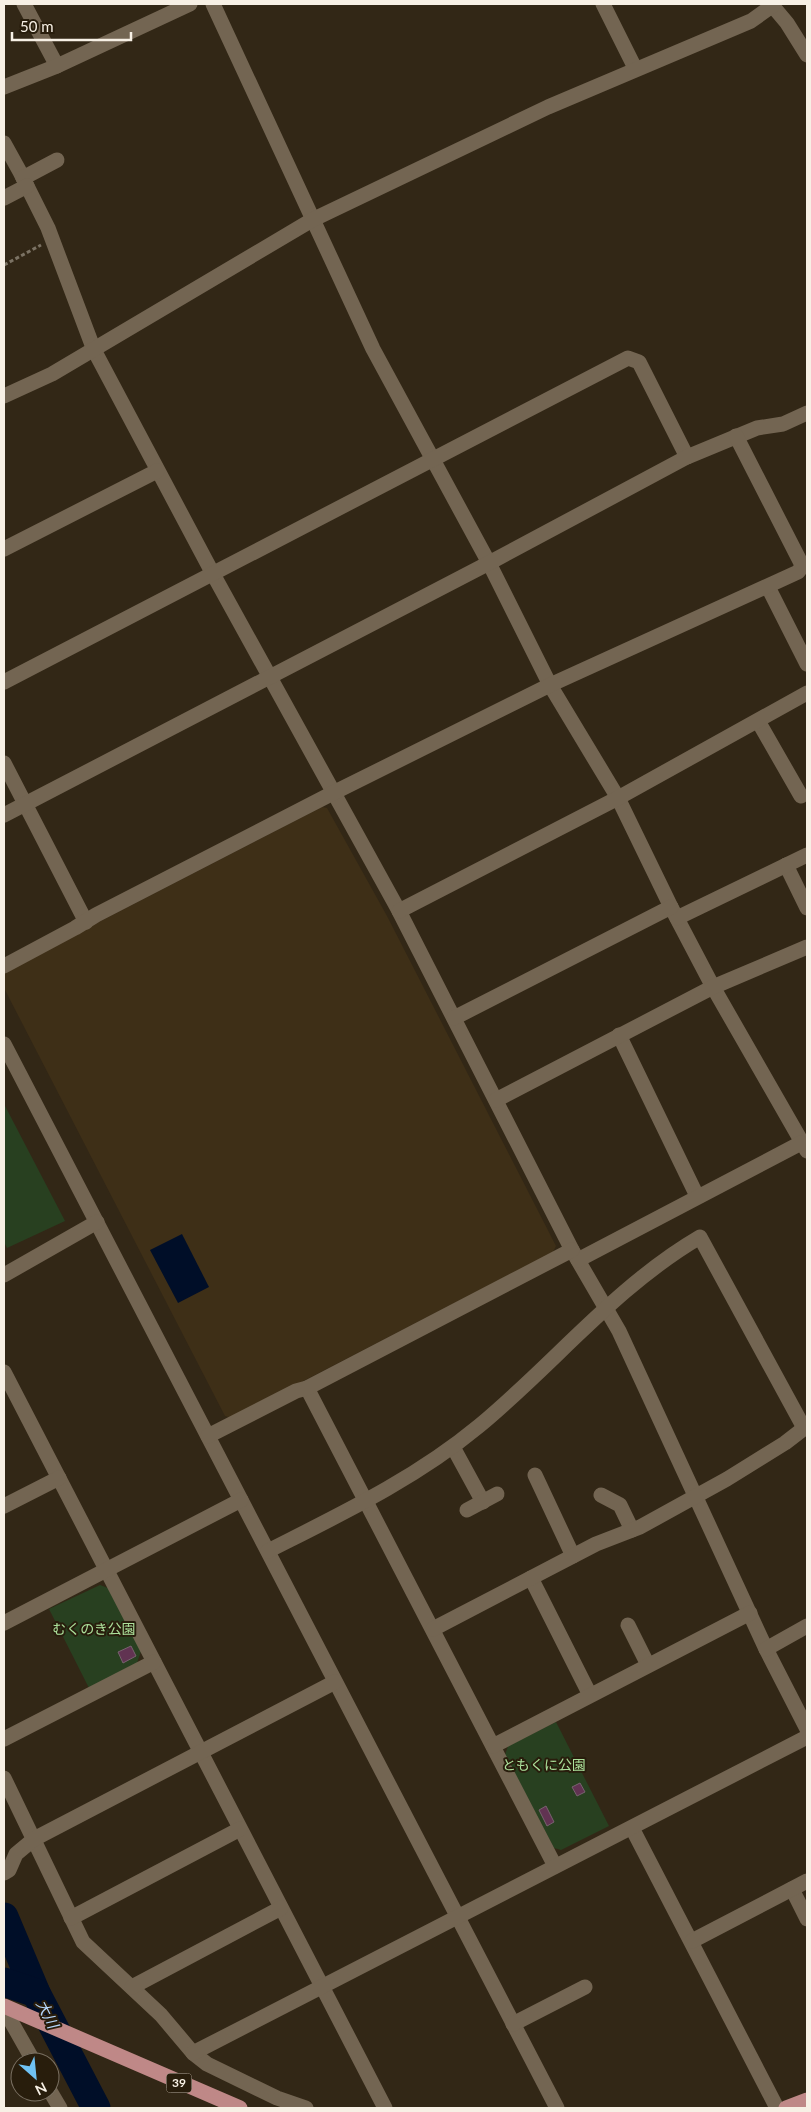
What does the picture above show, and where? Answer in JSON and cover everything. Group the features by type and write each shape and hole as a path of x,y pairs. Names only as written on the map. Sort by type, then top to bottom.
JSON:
{"main road":[{"name":"39","path":"4,2007 240,2108"},
{"path":"786,2108 807,2100"}],"street":[{"path":"24,4 57,66"},
{"path":"4,87 57,66 190,4"},
{"path":"208,1436 575,1255 804,1147 713,987 618,798 550,685 490,563 373,349 213,4"},
{"path":"603,4 635,68"},
{"path":"4,396 52,374 94,350 312,220 548,107 635,68 751,21 772,5 787,23 807,55"},
{"path":"4,143 25,182 52,240 94,350 213,574 399,911 575,1255 619,1331 766,1649 807,1729"},
{"path":"4,198 58,160"},
{"path":"4,682 628,358 639,362 687,457"},
{"path":"4,815 490,563 687,457 757,428 783,424 807,413"},
{"path":"4,966 333,792 550,685 768,587 804,568 736,436"},
{"path":"4,549 158,470"},
{"path":"768,587 807,664"},
{"path":"399,911 618,798 807,693"},
{"path":"758,720 801,796"},
{"path":"4,763 86,922"},
{"path":"454,1018 674,912 807,855"},
{"path":"786,865 807,908"},
{"path":"496,1100 619,1034 713,987 807,947"},
{"path":"619,1034 697,1196"},
{"path":"4,1044 557,2108"},
{"path":"4,1275 97,1222"},
{"path":"268,1551 402,1482 453,1447 480,1425 606,1308 680,1250 700,1237 805,1427 785,1443 696,1496 632,1530 596,1544 434,1629"},
{"path":"4,1372 8,1390 59,1478 385,2108"},
{"path":"307,1388 434,1629 555,1866"},
{"path":"453,1447 482,1502"},
{"path":"535,1475 574,1556"},
{"path":"4,1506 59,1478"},
{"path":"467,1510 496,1494"},
{"path":"601,1495 620,1505 632,1530"},
{"path":"4,1623 241,1500"},
{"path":"531,1578 590,1695"},
{"path":"493,1746 750,1613"},
{"path":"628,1625 648,1666"},
{"path":"766,1649 807,1626"},
{"path":"4,1739 154,1662"},
{"path":"4,1873 9,1870 16,1854 34,1839 201,1754 335,1682"},
{"path":"193,2053 807,1737"},
{"path":"4,1778 83,1942 132,1986 161,2015 193,2053 207,2064 230,2076 306,2108"},
{"path":"632,1828 778,2108"},
{"path":"71,1918 240,1829"},
{"path":"692,1942 807,1881"},
{"path":"792,1889 807,1919"},
{"path":"132,1986 281,1908"},
{"path":"513,2024 584,1987"},
{"path":"4,2007 29,2052"}],"path":[{"path":"4,265 52,240"}],"shaded area":[{"path":"322,807 327,808 387,916 556,1246 553,1252 232,1418 225,1416 4,988 4,971"}],"green space":[{"path":"4,1104 65,1221 7,1248 4,1242"},
{"name":"むくのき公園","path":"100,1585 108,1588 141,1651 137,1663 89,1688 49,1609"},
{"name":"ともくに公園","path":"556,1722 609,1826 561,1850 554,1848 505,1755 508,1746"}],"water":[{"path":"182,1234 209,1287 178,1303 150,1250"}],"building":[{"path":"131,1646 136,1656 123,1663 118,1652"},
{"path":"580,1783 585,1792 577,1796 572,1787"},
{"path":"546,1806 554,1822 547,1826 539,1810"}],"waterway":[{"name":"大川","path":"4,1917 36,1993 96,2108"},
{"path":"4,1982 36,1993"}]}
